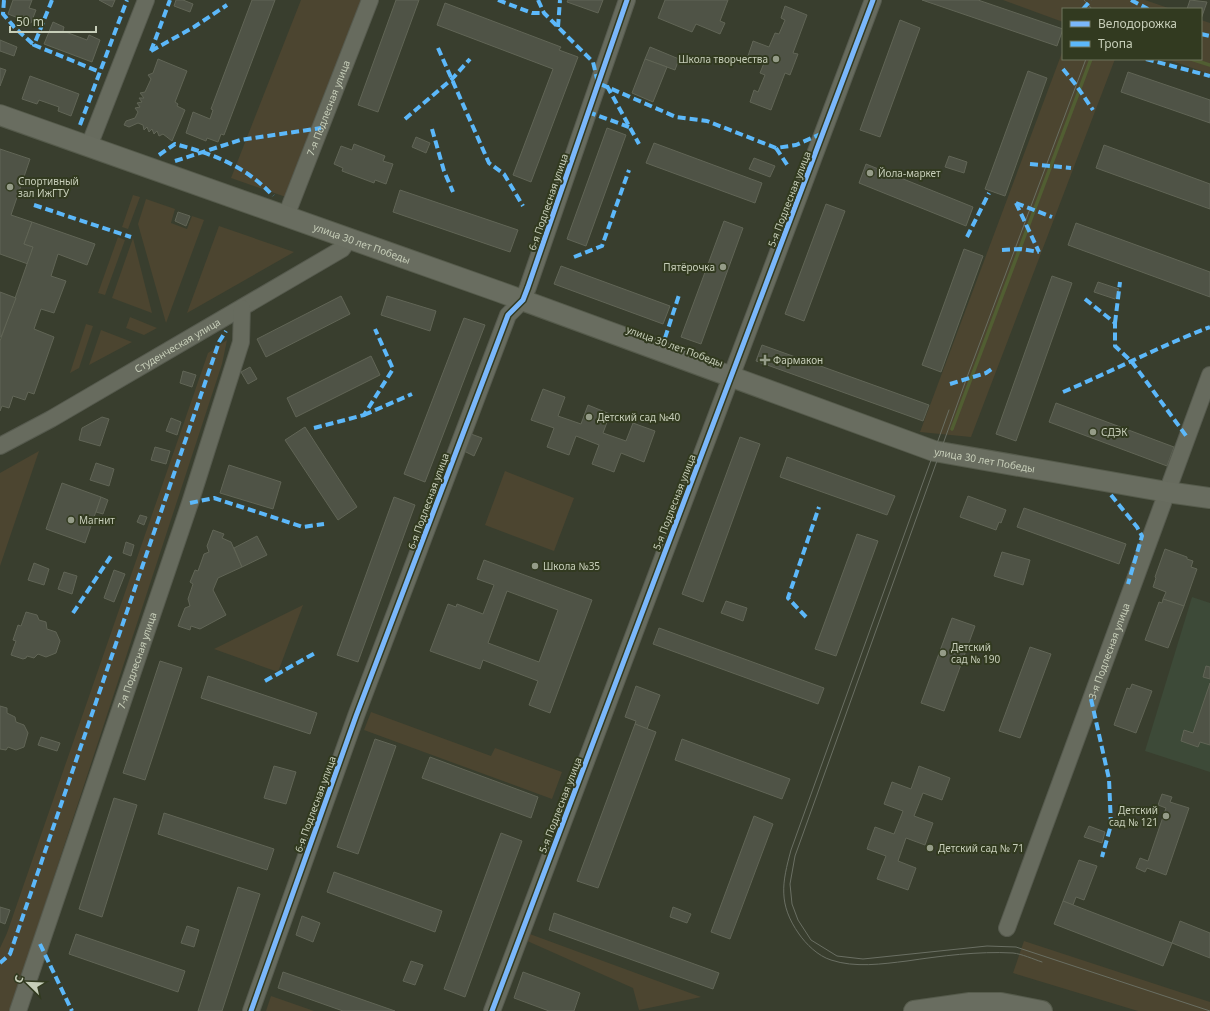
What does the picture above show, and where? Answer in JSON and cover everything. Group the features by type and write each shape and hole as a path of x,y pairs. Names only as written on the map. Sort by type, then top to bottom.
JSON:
{"main road":[{"name":"улица 30 лет Победы","path":"0,115 350,238 934,451 1167,492 1210,498"},
{"path":"914,1011 948,1005 1001,1003 1042,1011"}],"street":[{"path":"89,146 146,0"},
{"name":"7-я Подлесная улица","path":"286,216 370,0"},
{"name":"6-я Подлесная улица","path":"251,1011 359,709 391,629 508,314 522,300 627,0"},
{"name":"5-я Подлесная улица","path":"492,1011 873,0"},
{"name":"Студенческая улица","path":"0,446 51,419 342,249 350,238"},
{"name":"7-я Подлесная улица","path":"18,1011 204,457 241,342 242,308"},
{"name":"3-я Подлесная улица","path":"1007,928 1210,375"}],"shaded area":[{"path":"301,0 362,0 286,197 231,178"},
{"path":"1003,0 1145,0 1168,8 1062,8 1062,22"},
{"path":"1202,20 1210,23 1210,74 1169,60 1202,60"},
{"path":"1062,53 1062,60 1115,60 971,437 920,432"},
{"path":"133,195 140,197 128,229 122,227"},
{"path":"146,199 175,209 171,223 187,229 192,216 204,220 166,323 138,224"},
{"path":"219,226 294,252 187,313"},
{"path":"118,237 125,240 105,295 98,293"},
{"path":"133,238 152,313 112,298"},
{"path":"130,317 157,328 144,335 126,328"},
{"path":"86,324 93,326 79,368 70,373"},
{"path":"101,330 132,342 89,365"},
{"path":"227,340 222,364 10,1011 0,1011 0,948 7,933 208,353"},
{"path":"39,451 0,566 0,473"},
{"path":"505,471 574,498 554,551 485,525"},
{"path":"1192,597 1210,603 1210,772 1145,751"},
{"path":"303,605 278,672 214,649"},
{"path":"371,712 491,756 495,748 562,772 552,799 364,730"},
{"path":"527,933 701,997 639,1010 633,988 525,940"},
{"path":"1024,941 1210,1002 1210,1011 1138,1011 1013,973"},
{"path":"271,996 314,1011 266,1011"}],"building":[{"path":"13,0 32,0 29,8 36,10 31,23 8,14"},
{"path":"99,0 115,0 112,7"},
{"path":"176,0 183,0 193,4 190,12 174,6"},
{"path":"252,0 275,0 224,135 221,134 218,142 207,138 206,141 186,133 193,112 210,119 213,110 211,109"},
{"path":"396,0 419,0 378,112 358,105"},
{"path":"568,0 603,0 598,13 567,2"},
{"path":"665,0 728,0 720,21 725,23 720,34 696,24 692,32 658,18"},
{"path":"922,0 978,0 1062,29 1057,46"},
{"path":"1190,0 1207,2 1202,16 1202,8 1187,8"},
{"path":"445,3 561,47 559,50 578,57 531,182 513,175 553,69 437,25"},
{"name":"Школа творчества","path":"785,6 807,15 793,53 798,54 790,75 785,73 771,110 750,102 754,90 758,92 765,75 760,73 764,63 748,56 753,41 769,47 775,33 779,34 785,20 781,18"},
{"path":"900,20 920,28 880,137 860,130"},
{"path":"53,22 64,27 63,31 87,40 89,35 100,40 92,62 44,44"},
{"path":"0,40 17,47 14,56 0,51"},
{"path":"650,47 679,59 675,70 645,59"},
{"path":"158,59 187,71 175,102 178,104 177,106 185,110 172,141 163,134 159,136 157,131 154,134 152,129 149,132 147,127 144,130 143,125 138,123 129,127 124,125 126,121 135,118 138,112 135,108 140,107 137,103 142,102 139,98 144,98 140,93 145,92 151,79 148,75 153,73"},
{"path":"645,59 667,67 653,102 632,93"},
{"path":"0,68 6,70 0,86"},
{"path":"1028,71 1047,78 1005,196 985,189"},
{"path":"1128,72 1210,100 1210,123 1121,92"},
{"path":"30,76 79,94 71,116 58,111 59,107 39,100 37,104 22,99"},
{"path":"607,128 626,135 586,246 567,239"},
{"path":"416,137 430,143 426,153 412,147"},
{"path":"654,143 762,183 755,203 646,163"},
{"path":"354,144 385,156 383,161 393,164 386,184 375,180 374,183 342,171 343,168 334,164 341,146 352,150"},
{"path":"1104,145 1210,184 1210,209 1096,168"},
{"name":"Спортивный зал ИжГТУ","path":"0,149 30,159 11,215 32,222 24,244 33,247 28,264 0,254"},
{"path":"949,156 967,162 964,173 945,167"},
{"path":"754,158 775,166 770,177 749,169"},
{"path":"866,164 973,207 966,226 859,183"},
{"path":"400,190 518,230 510,252 393,212"},
{"path":"826,204 845,211 804,321 785,314"},
{"path":"178,212 190,216 186,226 175,221"},
{"path":"724,221 743,228 701,344 681,337"},
{"path":"32,222 95,244 87,265 58,254 51,276 66,281 54,313 41,309 34,329 54,337 34,394 28,392 25,400 13,396 9,408 2,406 0,411 0,341 33,247 24,244"},
{"path":"1076,223 1210,272 1210,297 1068,245"},
{"path":"964,249 983,256 941,372 922,365"},
{"path":"561,266 670,306 663,324 554,284"},
{"path":"1052,276 1072,283 1016,441 996,434"},
{"path":"1098,282 1119,289 1115,299 1094,292"},
{"path":"0,292 16,298 1,337 0,337"},
{"path":"341,296 350,314 266,357 257,339"},
{"path":"387,296 436,311 430,331 381,315"},
{"path":"464,318 485,325 425,482 404,474"},
{"path":"762,345 929,405 923,421 756,361"},
{"path":"371,356 380,375 296,417 287,398"},
{"path":"250,367 257,379 248,384 241,372"},
{"path":"183,371 196,375 192,387 180,383"},
{"path":"543,389 565,397 558,416 581,424 588,405 610,414 603,433 626,441 633,423 655,431 644,462 621,453 614,472 592,464 599,445 576,436 569,455 547,447 554,428 531,420"},
{"path":"1056,403 1174,447 1167,466 1049,422"},
{"path":"102,417 109,419 100,446 79,440 82,428"},
{"path":"171,418 181,422 177,435 166,431"},
{"path":"305,427 357,507 338,520 285,440"},
{"path":"471,434 482,438 474,456 464,451"},
{"path":"740,437 760,444 703,602 682,594"},
{"path":"155,447 170,451 166,464 151,460"},
{"path":"787,457 895,496 887,515 780,477"},
{"path":"96,463 114,469 109,486 90,480"},
{"path":"229,465 281,482 273,509 220,493"},
{"name":"Магнит","path":"62,483 101,497 85,543 46,529"},
{"path":"968,496 1006,510 1001,523 999,522 996,530 960,517"},
{"path":"101,497 108,500 103,514 96,512"},
{"path":"394,497 415,505 358,662 337,655"},
{"path":"1024,508 1126,544 1119,564 1017,527"},
{"path":"140,515 147,517 144,525 137,522"},
{"path":"213,530 224,534 222,538 231,542 242,567 218,578 213,590 226,615 200,629 191,626 190,630 178,626 185,608 190,606 188,599 193,584 190,582 195,570 198,571 204,554 209,552 207,546"},
{"path":"857,534 878,541 836,656 815,649"},
{"path":"257,536 267,555 242,567 234,548"},
{"path":"126,542 134,545 131,556 123,553"},
{"path":"1165,549 1187,557 1187,559 1193,561 1191,567 1197,569 1184,606 1163,599 1166,592 1153,587"},
{"path":"1002,552 1030,560 1023,585 994,576"},
{"path":"484,560 592,600 550,713 529,705 538,681 483,660 480,669 430,651 448,604 456,607 457,604 483,614 494,585 477,579","holes":["507,591 558,610 539,662 488,643"]},
{"path":"34,563 49,569 44,585 28,580"},
{"path":"114,570 125,574 114,602 104,598"},
{"path":"64,572 77,576 72,594 58,589"},
{"path":"1163,599 1184,606 1168,648 1145,640 1159,602 1162,603"},
{"path":"726,601 747,608 743,621 721,613"},
{"path":"26,612 37,615 39,620 46,622 47,629 56,632 60,641 56,653 46,657 38,654 34,658 27,656 23,659 11,655 16,641 13,640 18,625 21,626"},
{"path":"952,618 975,626 944,711 921,703"},
{"path":"659,628 824,688 818,704 653,644"},
{"path":"1030,647 1051,654 1020,738 999,731"},
{"path":"160,661 182,668 145,780 123,773"},
{"path":"1206,666 1210,667 1210,679 1203,677"},
{"path":"208,676 317,713 310,734 201,698"},
{"path":"1210,683 1210,745 1200,742 1198,747 1181,741 1184,730 1193,733"},
{"path":"1132,684 1152,691 1136,733 1114,725 1127,688 1130,689"},
{"path":"636,686 660,695 647,729 635,724 636,721 625,717"},
{"path":"0,706 7,708 7,713 15,717 16,722 24,725 28,733 24,747 16,750 8,747 6,750 0,749"},
{"path":"635,724 656,732 598,888 577,881"},
{"path":"41,737 60,743 57,751 38,745"},
{"path":"375,739 396,746 358,854 337,847"},
{"path":"682,739 790,779 782,799 675,760"},
{"path":"430,757 538,797 531,818 422,778"},
{"path":"274,766 296,772 286,804 264,798"},
{"path":"919,766 950,778 942,800 923,793 914,816 933,823 925,845 906,838 898,861 916,868 908,890 877,879 886,856 867,849 875,827 894,834 903,811 884,804 892,782 911,789"},
{"path":"1162,794 1172,797 1170,802 1189,808 1166,875 1147,868 1145,872 1136,868 1140,858 1148,861 1166,808 1158,805"},
{"path":"114,798 137,805 102,917 79,909"},
{"path":"164,813 274,849 267,870 158,834"},
{"path":"754,816 773,824 730,939 711,932"},
{"path":"1089,826 1105,832 1102,843 1084,837"},
{"path":"501,833 522,841 465,997 444,989"},
{"path":"1079,860 1097,866 1084,900 1076,897 1073,905 1063,901"},
{"path":"334,872 442,911 435,932 327,892"},
{"path":"238,887 260,894 222,1011 198,1011"},
{"path":"1063,901 1172,943 1163,966 1054,924"},
{"path":"0,907 10,910 5,924 0,922"},
{"path":"673,907 691,914 687,923 670,917"},
{"path":"554,913 719,973 713,989 549,930"},
{"path":"302,916 320,923 313,942 296,935"},
{"path":"1180,921 1210,933 1210,958 1172,943"},
{"path":"187,926 199,930 194,947 181,943"},
{"path":"76,934 185,971 178,992 69,954"},
{"path":"411,961 423,965 415,985 403,981"},
{"path":"283,972 395,1011 343,1011 278,988"},
{"path":"523,972 580,993 574,1011 549,1011 514,998"}],"waterway":[{"path":"952,429 1091,60"},
{"path":"1194,60 1210,65"}],"tram line":[{"path":"1084,0 1091,8"},
{"path":"1086,60 966,380 795,856 790,884 792,904 798,920 811,940 837,956 863,959 987,946 1016,947 1210,1011"},
{"path":"949,410 791,850 784,883 785,903 792,923 805,942 822,956 831,960 859,965 898,962 960,954 1013,953 1024,955 1042,962"}],"marked path":[{"path":"4,0 3,14 15,28 34,45"},
{"path":"52,0 34,45 100,72"},
{"path":"80,125 127,0"},
{"path":"151,51 170,0"},
{"path":"498,0 532,13 544,13"},
{"path":"538,0 544,13 593,62 598,83 676,117 707,121 776,148 796,145 823,133"},
{"path":"558,27 560,0"},
{"path":"1084,8 1091,0"},
{"path":"1131,0 1146,8"},
{"path":"151,51 194,27 227,5"},
{"path":"1202,34 1210,36"},
{"path":"438,48 489,163 504,174 523,206"},
{"path":"405,119 452,79 470,59"},
{"path":"1150,60 1210,76"},
{"path":"1063,69 1093,110"},
{"path":"607,86 639,144"},
{"path":"588,112 629,127"},
{"path":"175,161 240,140 321,128"},
{"path":"432,129 444,171 453,192"},
{"path":"159,155 175,144 203,152 228,162 240,169 252,177 273,196"},
{"path":"776,148 788,166"},
{"path":"1030,164 1071,168"},
{"path":"574,257 602,246 629,170"},
{"path":"967,237 989,193"},
{"path":"1016,203 1039,252"},
{"path":"1016,203 1052,217"},
{"path":"34,205 131,237"},
{"path":"1002,250 1021,249 1039,252"},
{"path":"1115,323 1120,282"},
{"path":"665,338 679,295"},
{"path":"1085,299 1115,323 1115,346 1132,362 1187,437"},
{"path":"1063,392 1173,342 1210,327"},
{"path":"314,428 364,415 393,369 375,329"},
{"path":"0,963 10,954 219,342 226,331"},
{"path":"950,384 986,373 993,368"},
{"path":"364,415 412,394"},
{"path":"1111,495 1137,527 1142,536 1128,584"},
{"path":"190,503 214,498 303,527 324,524"},
{"path":"806,617 788,598 819,507"},
{"path":"73,613 111,556"},
{"path":"265,681 315,653"},
{"path":"1091,699 1109,779 1111,825 1102,857"},
{"path":"40,944 72,1011"}],"cycle path":[{"path":"251,1011 356,716 508,315 523,300 528,287 627,0"},
{"path":"492,1011 873,0"}],"place":[{"name":"Школа творчества","path":"776,59"},
{"name":"Йола-маркет","path":"870,173"},
{"name":"Спортивный зал ИжГТУ","path":"10,187"},
{"name":"Пятёрочка","path":"723,267"},
{"name":"Фармакон","path":"765,360"},
{"name":"Детский сад №40","path":"589,417"},
{"name":"СДЭК","path":"1093,432"},
{"name":"Магнит","path":"71,520"},
{"name":"Школа №35","path":"535,566"},
{"name":"Детский сад № 190","path":"943,653"},
{"name":"Детский сад № 121","path":"1166,816"},
{"name":"Детский сад № 71","path":"930,848"}]}
